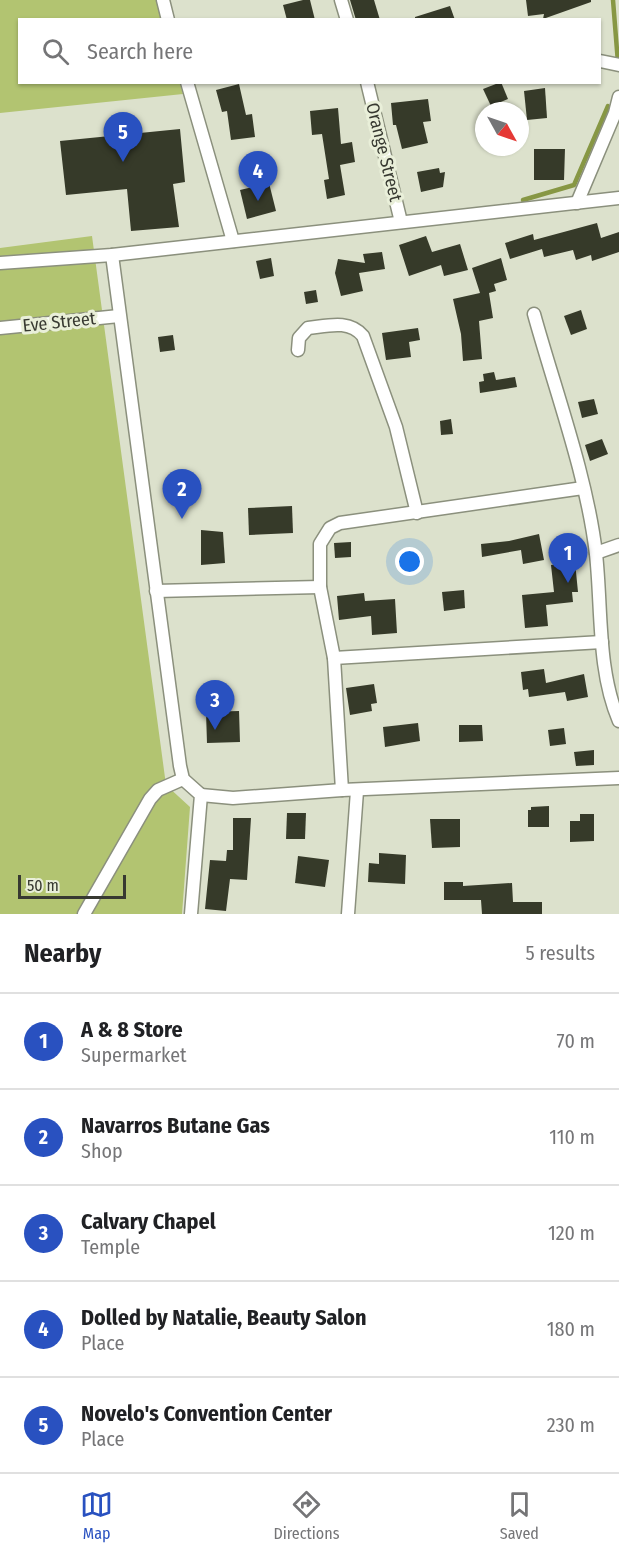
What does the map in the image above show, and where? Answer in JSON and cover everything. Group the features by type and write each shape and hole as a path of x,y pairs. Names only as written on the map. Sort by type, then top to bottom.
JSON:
{"street":[{"path":"163,0 168,18"},
{"path":"341,0 346,18"},
{"path":"601,61 619,65"},
{"path":"188,84 233,241"},
{"name":"Orange Street","path":"367,84 401,222"},
{"path":"577,203 615,113 619,97"},
{"path":"0,263 112,255 619,198"},
{"path":"112,255 118,316 183,779 201,795 232,798 342,789 357,791 619,778"},
{"path":"534,314 583,488 596,553 602,642 618,719"},
{"name":"Eve Street","path":"0,328 118,316"},
{"path":"298,350 299,338 308,328 351,326 363,336 396,427 417,513"},
{"path":"342,789 334,658 320,587 320,544 330,528 340,523 583,488"},
{"path":"596,553 619,545"},
{"path":"156,591 320,587"},
{"path":"334,658 602,642"},
{"path":"84,914 150,799 158,790 183,779"},
{"path":"348,914 357,791"},
{"path":"191,914 201,795"}],"green space":[{"path":"0,0 156,0 162,18 18,18 18,84 180,84 183,94 0,113"},
{"path":"92,236 166,785 190,807 182,914 0,914 0,248"}],"building":[{"path":"310,0 314,18 286,18 283,5"},
{"path":"350,0 374,0 379,18 355,18"},
{"path":"526,0 591,0 591,2 546,18 543,18 544,14 528,16"},
{"path":"450,6 454,18 415,18"},
{"path":"239,84 246,115 252,114 255,137 231,140 227,111 222,112 216,90"},
{"path":"502,84 508,99 501,102 489,102 483,89"},
{"path":"545,88 547,118 529,120 529,102 525,102 524,91"},
{"path":"428,99 431,121 423,122 428,143 402,149 396,125 393,125 391,103"},
{"path":"338,108 341,144 352,142 355,162 340,165 345,195 327,199 324,180 329,179 322,134 312,135 310,111"},
{"path":"180,129 185,182 173,184 179,227 131,231 127,189 66,195 60,141"},
{"path":"534,149 565,149 564,180 534,180"},
{"path":"439,168 440,173 445,172 443,187 421,192 417,172"},
{"path":"269,183 276,211 247,219 240,190"},
{"path":"597,223 601,238 619,232 619,252 592,261 591,255 576,260 573,250 544,257 542,249 510,259 505,243 533,234 534,240"},
{"path":"426,236 432,252 460,244 468,270 444,276 441,265 409,276 399,245"},
{"path":"382,252 385,269 359,273 363,291 341,296 335,273 338,259 365,263 363,254"},
{"path":"271,258 274,276 260,279 256,261"},
{"path":"501,258 507,280 494,284 496,291 489,293 493,318 479,321 482,359 463,361 461,334 453,299 480,293 472,268"},
{"path":"316,290 318,302 306,304 304,292"},
{"path":"581,310 587,329 571,335 564,316"},
{"path":"418,328 420,340 409,342 411,357 386,360 382,333"},
{"path":"173,335 175,350 160,352 158,337"},
{"path":"494,372 496,380 515,377 517,387 480,393 479,382 484,381 483,374"},
{"path":"594,399 598,414 582,418 578,402"},
{"path":"451,419 453,434 441,435 440,421"},
{"path":"602,439 608,454 590,461 585,445"},
{"path":"292,506 293,533 249,535 248,508"},
{"path":"201,530 223,532 225,563 201,565"},
{"path":"539,534 544,560 523,564 521,550 482,557 481,544 509,541"},
{"path":"351,542 351,557 335,558 334,543"},
{"path":"575,562 578,592 572,592 573,602 546,605 548,626 525,628 522,595 554,592 551,565"},
{"path":"464,590 465,608 444,611 442,592"},
{"path":"364,593 365,601 395,599 397,633 372,635 371,616 339,620 337,596"},
{"path":"544,669 546,683 584,674 588,697 567,701 565,692 529,697 528,689 523,690 521,672"},
{"path":"374,684 377,703 371,704 372,711 350,715 346,688"},
{"path":"239,711 240,742 207,743 206,712"},
{"path":"418,723 420,741 385,747 383,727"},
{"path":"459,725 482,725 483,741 459,742"},
{"path":"564,728 566,744 550,746 548,730"},
{"path":"594,750 594,765 576,766 574,752"},
{"path":"549,806 549,827 528,827 528,810 531,810 531,807"},
{"path":"287,813 306,813 305,839 286,839"},
{"path":"580,814 594,814 594,841 570,842 570,821 580,821"},
{"path":"233,818 251,818 247,880 230,879 226,911 205,909 210,860 226,861 227,850 233,850"},
{"path":"430,819 460,819 460,847 432,848"},
{"path":"379,853 406,855 405,884 368,882 369,863 379,864"},
{"path":"298,856 329,860 325,887 295,883"},
{"path":"444,882 463,882 463,886 512,883 513,902 542,902 542,914 482,914 481,900 444,900"}],"waterway":[{"path":"613,0 618,63"},
{"path":"523,200 574,185 608,106"}],"place":[{"name":"Novelo's Convention Center","path":"123,162"},
{"name":"Dolled by Natalie, Beauty Salon","path":"258,201"},
{"name":"Navarros Butane Gas","path":"182,519"},
{"name":"A & 8 Store","path":"568,583"},
{"name":"Calvary Chapel","path":"215,730"}]}
